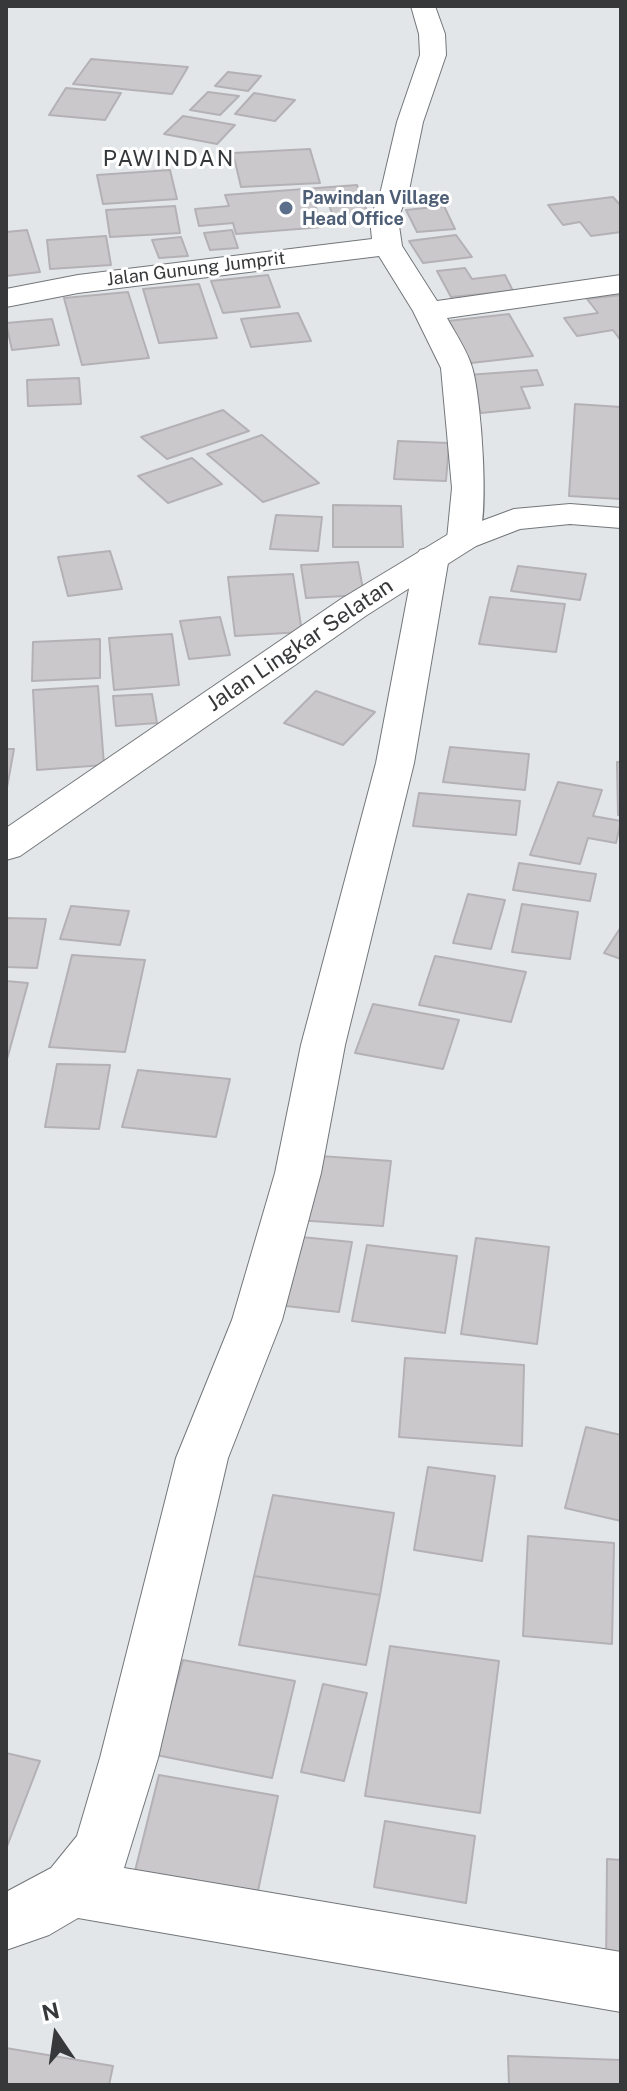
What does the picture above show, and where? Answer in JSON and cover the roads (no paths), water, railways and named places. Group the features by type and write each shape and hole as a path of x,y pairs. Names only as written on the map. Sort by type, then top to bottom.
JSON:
{"street":[{"path":"6,1921 28,1914 72,1888 102,1851 129,1758 202,1458 257,1320 298,1173 323,1045 448,548 469,488 457,368 428,311 387,246 384,219 395,190 410,122 433,55 432,34 423,6"},
{"name":"Jalan Gunung Jumprit","path":"6,298 78,284 387,246"},
{"path":"428,311 621,284"},
{"name":"Jalan Lingkar Selatan","path":"6,847 265,667 448,548 514,519 570,514 621,518"},
{"path":"72,1888 621,1982"}],"place":[{"name":"Pawindan Village Head Office","path":"286,208"}],"district":[{"name":"PAWINDAN","path":"169,159"}]}
